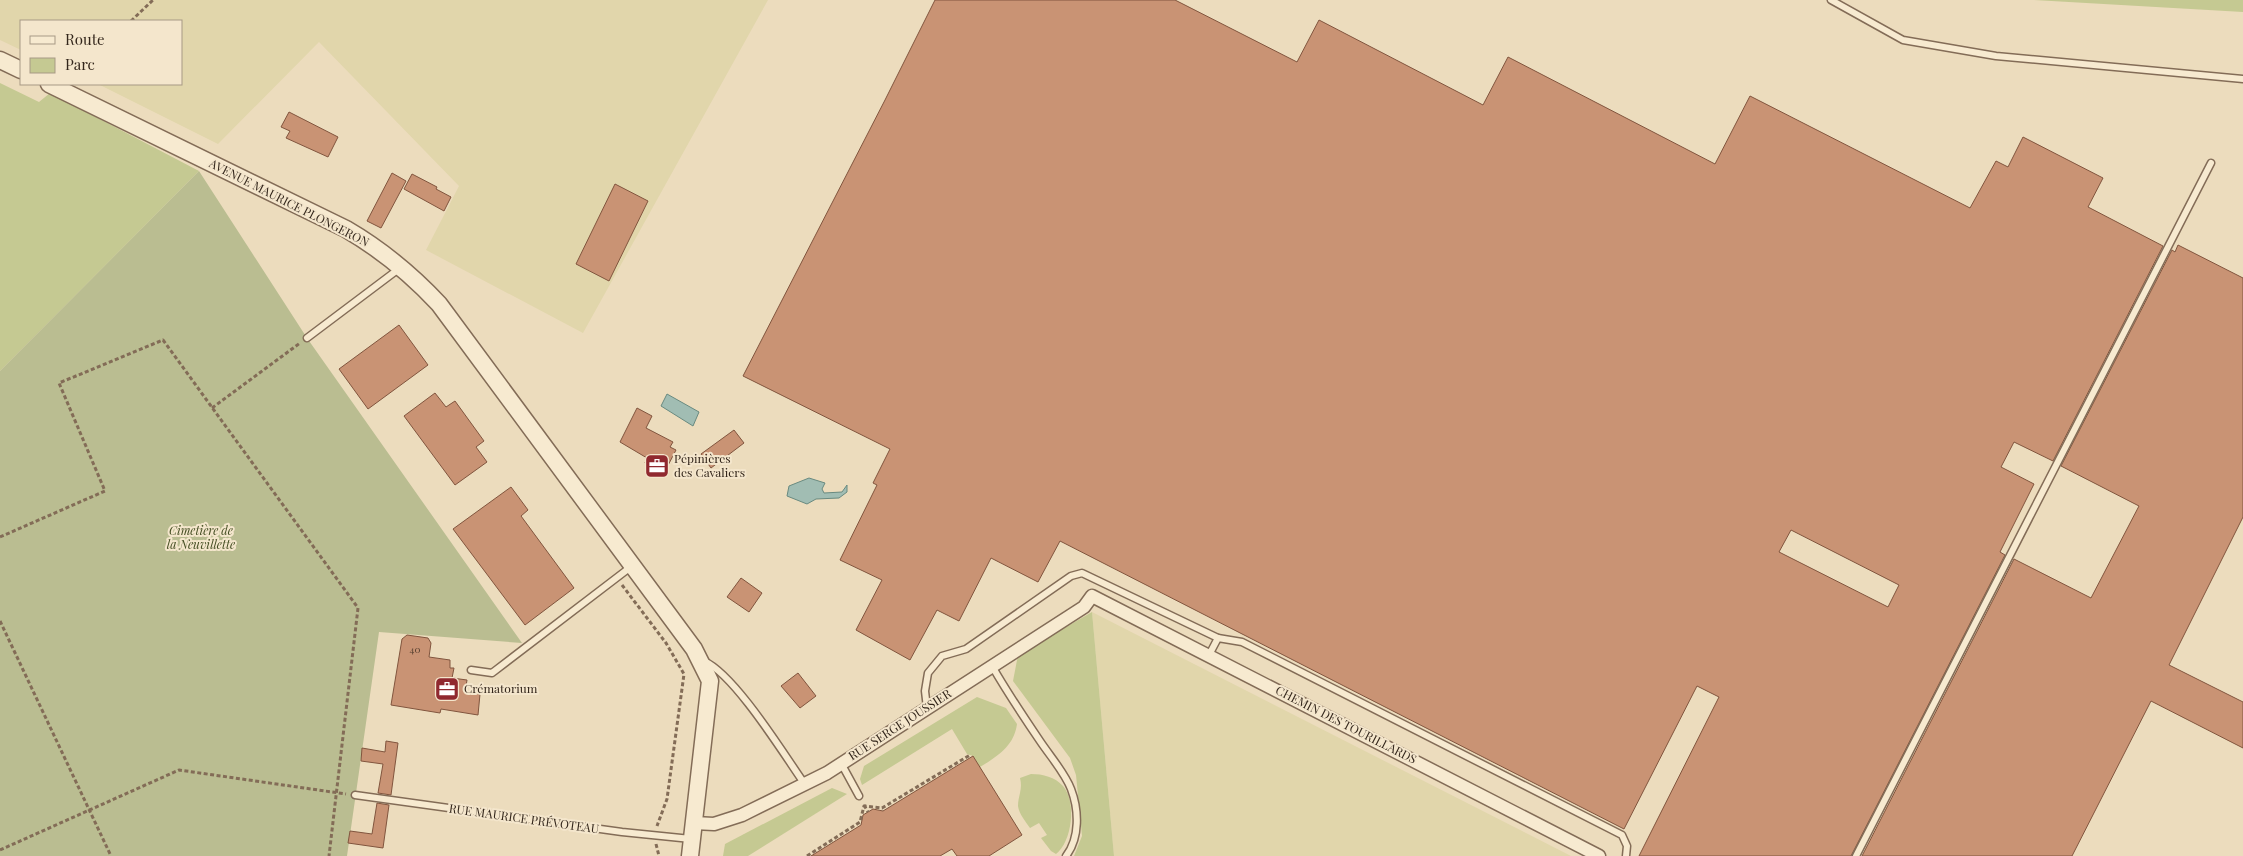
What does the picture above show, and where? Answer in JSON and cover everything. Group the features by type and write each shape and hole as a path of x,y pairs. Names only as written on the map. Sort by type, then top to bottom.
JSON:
{"street":[{"path":"0,60 20,70"},
{"name":"AVENUE MAURICE PLONGERON","path":"51,85 346,229 372,244 401,267 439,304 633,565 699,658 710,681 693,831"},
{"name":"CHEMIN DES TOURILLARDS","path":"1092,596 1599,856"},
{"name":"RUE SERGE JOUSSIER","path":"693,831 742,815 841,763 1084,607 1092,596"},
{"path":"690,856 693,831"}],"lane":[{"path":"1831,0 1903,40 1996,56 2243,79"},
{"path":"1856,856 2210,164"},
{"path":"306,338 401,267"},
{"path":"471,670 492,673 633,565"},
{"path":"927,708 925,691 928,673 942,656 966,649 1071,576 1082,574 1218,638 1242,642 1622,835 1627,846 1626,856"},
{"path":"1209,655 1218,638"},
{"path":"699,658 713,665 734,685 804,783"},
{"path":"992,666 1011,699 1071,788 1076,805 1076,828 1072,848 1066,856"},
{"path":"841,763 858,796"},
{"name":"RUE MAURICE PRÉVOTEAU","path":"355,796 655,835 693,831"}],"path":[{"path":"133,20 153,0"},
{"path":"212,408 306,338"},
{"path":"0,537 105,491 59,383 163,340 358,608 329,856"},
{"path":"616,578 666,642 684,674 667,799 659,816 655,835 659,856"},
{"path":"0,621 111,856"},
{"path":"807,856 860,822 864,806 882,808 970,755"},
{"path":"0,850 179,770 355,796"}],"shaded area":[{"path":"0,0 768,0 583,333 426,250 459,186 319,42 218,144 100,85 182,85 182,20 20,20 20,50 0,40"},
{"path":"1092,612 1571,856 1114,856"}],"green space":[{"path":"2034,0 2243,0 2243,12"},
{"path":"0,83 39,102 50,93 199,171 0,371"},
{"name":"Cimetière de la Neuvillette","path":"199,171 307,338 522,643 379,632 347,856 0,856 0,371"},
{"path":"1092,612 1114,856 1074,856 1082,836 1076,775 1070,758 1013,681 1018,655"},
{"path":"977,697 1006,708 1017,724 1009,744 999,754 980,767 973,756 967,754 952,729 862,785 860,779 864,766"},
{"path":"1031,774 1044,775 1060,783 1067,793 1070,802 1071,822 1069,831 1066,841 1056,854 1051,851 1041,838 1047,835 1039,823 1030,828 1018,806 1021,786 1020,778"},
{"path":"832,788 847,794 748,856 723,856 725,844"}],"water":[{"path":"667,394 699,412 693,426 661,406"},
{"path":"809,478 825,483 822,489 824,493 842,492 847,485 847,492 839,498 816,499 807,504 787,496 789,486"}],"building":[{"path":"935,0 1175,0 1297,62 1319,20 1483,105 1508,57 1715,164 1750,96 1970,208 1996,161 2008,167 2023,137 2103,178 2088,207 2163,246 2053,461 2014,442 2001,467 2034,484 2000,552 2005,555 1851,856 1639,856 1719,697 1697,686 1624,829 1060,541 1038,582 991,558 959,621 937,610 910,660 856,630 882,580 840,560 877,485 873,483 890,449 743,376","holes":["1791,530 1899,585 1888,607 1779,552"]},
{"path":"289,112 338,137 328,157 286,138 290,131 281,127"},
{"path":"392,173 406,181 381,228 367,221"},
{"path":"412,174 437,187 436,189 451,197 444,211 404,189"},
{"path":"615,184 648,201 609,281 576,264"},
{"path":"2178,245 2243,278 2243,517 2169,665 2243,702 2243,748 2151,701 2072,856 1862,856 2014,559 2091,598 2139,506 2061,466 2172,250 2175,252"},
{"path":"399,325 428,365 368,409 339,369"},
{"path":"435,393 446,407 455,401 484,441 476,447 487,462 455,485 404,416"},
{"path":"637,408 652,416 646,428 673,442 670,447 676,450 664,473 645,463 647,458 620,442"},
{"path":"734,430 744,443 711,468 701,454"},
{"path":"511,487 528,510 521,516 574,588 525,625 453,529"},
{"path":"741,578 762,593 749,612 727,597"},
{"path":"407,635 428,638 431,643 429,657 450,660 450,668 454,668 452,678 467,680 465,692 480,694 478,715 441,709 440,713 391,705 402,639"},
{"path":"798,673 816,696 800,708 781,686"},
{"path":"386,741 398,743 391,795 378,793 383,764 361,761 362,748 385,752"},
{"path":"973,756 1022,835 989,856 957,856 952,849 940,856 811,856 861,825 863,815 873,809 883,811"},
{"path":"377,803 389,805 383,848 348,843 350,831 372,834"}],"place":[{"name":"Pépinières des Cavaliers","path":"657,466"},
{"name":"Crématorium","path":"447,689"}]}
